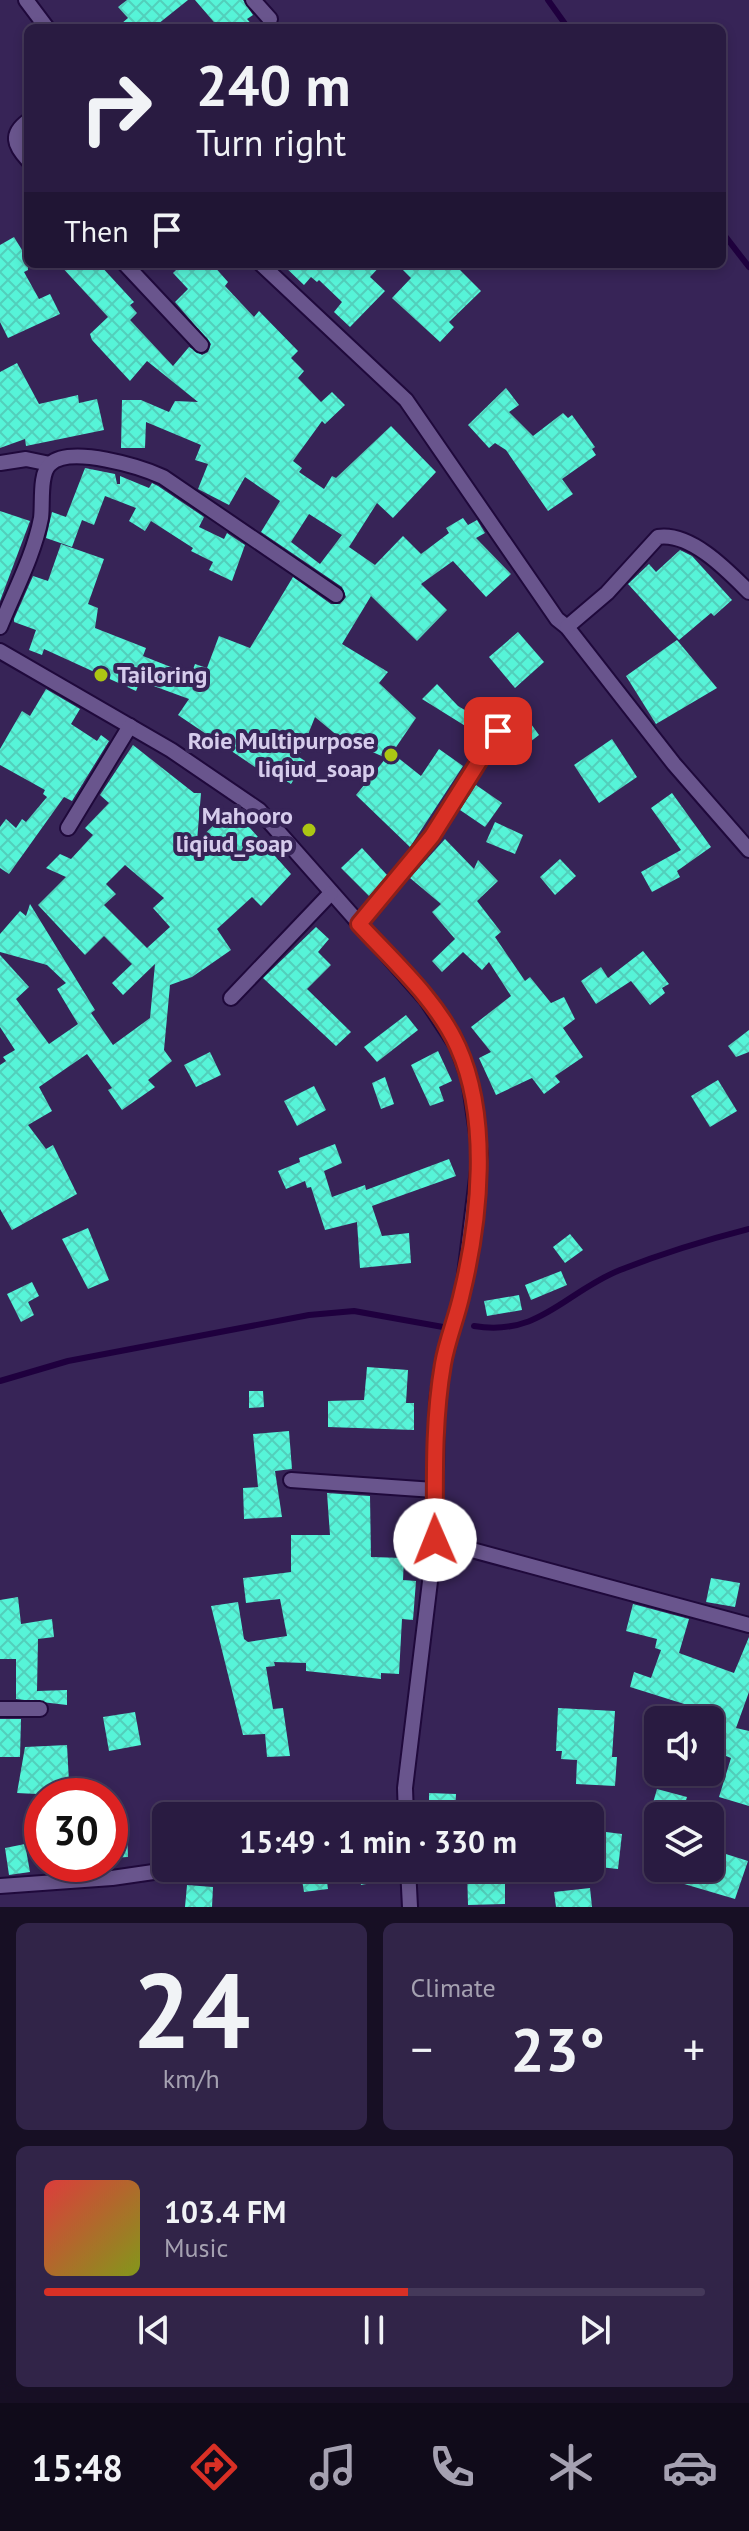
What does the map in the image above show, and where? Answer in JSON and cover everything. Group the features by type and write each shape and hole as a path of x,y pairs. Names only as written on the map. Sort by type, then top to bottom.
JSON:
{"street":[{"path":"26,0 44,24"},
{"path":"253,0 270,19"},
{"path":"24,126 14,137 16,147 24,156"},
{"path":"129,268 201,345"},
{"path":"265,268 406,400 557,619 567,627 674,764 749,850"},
{"path":"0,463 26,459 50,464 74,458 113,460 139,466 188,493 336,595"},
{"path":"0,627 38,530 45,472 50,464"},
{"path":"567,627 607,593 658,537 672,538 698,549 723,566 749,592"},
{"path":"0,651 219,780 259,810 426,999 457,1046 469,1079 480,1154 463,1291 443,1360 437,1401 435,1540 406,1802"},
{"path":"68,828 130,726"},
{"path":"359,924 432,836 498,731"},
{"path":"231,998 331,893"},
{"path":"291,1480 434,1490"},
{"path":"435,1540 749,1625"},
{"path":"0,1709 40,1709"},
{"path":"0,1886 98,1880 152,1872"},
{"path":"409,1882 410,1907"}],"building":[{"path":"127,0 188,0 158,24 121,24 128,18 118,7"},
{"path":"195,0 243,0 253,15 247,19 251,24 216,24"},
{"path":"14,237 24,249 24,268 28,270 24,272 39,299 50,294 60,314 8,338 0,322 0,245"},
{"path":"63,268 103,268 134,302 130,305 137,313 130,320 173,366 189,347 202,355 208,352 211,344 175,302 188,289 173,273 178,268 216,268 228,282 225,286 254,317 259,311 298,351 291,358 304,371 298,378 321,402 332,392 345,405 325,424 322,421 293,461 302,468 299,472 324,489 332,476 336,478 391,426 436,472 393,518 377,503 349,547 375,565 403,536 421,554 449,533 446,528 463,518 468,525 477,520 485,533 476,538 511,574 486,597 453,561 421,584 447,610 417,641 371,596 342,644 388,672 379,683 416,718 392,753 421,776 439,749 463,766 410,847 356,795 386,758 339,737 315,717 299,757 305,761 291,784 264,767 261,771 178,715 189,699 140,681 136,691 44,649 42,655 29,650 36,630 14,622 14,619 33,576 48,581 61,544 104,559 88,604 98,608 95,628 146,648 143,656 191,675 195,664 207,668 219,636 250,648 293,577 331,604 340,604 346,597 342,587 261,532 280,501 245,477 229,505 198,489 208,464 195,460 201,445 146,422 145,448 121,448 122,400 141,400 169,412 175,401 198,402 147,361 130,381 90,334 108,317","holes":["309,514 342,535 320,564 291,542"]},
{"path":"286,268 378,268 370,277 385,291 350,327 334,312 342,302 319,280 317,282 311,277 304,285"},
{"path":"401,268 458,268 481,291 449,322 454,327 440,342 392,298 411,278"},
{"path":"17,363 39,404 78,395 79,403 97,399 104,430 26,446 25,439 0,448 0,372"},
{"path":"506,388 519,405 509,412 533,436 563,413 568,418 572,415 595,447 592,449 596,455 562,479 573,494 548,511 506,450 495,443 489,448 468,425"},
{"path":"85,468 115,474 117,484 120,484 120,476 149,488 152,483 204,517 199,527 224,539 227,533 245,545 232,581 209,570 213,562 191,551 193,548 151,521 145,531 129,521 136,508 105,496 94,525 82,520 72,547 46,538 52,512 66,517"},
{"path":"0,511 30,521 0,601"},
{"path":"680,550 692,556 732,600 679,640 628,584 649,564 656,572"},
{"path":"518,632 544,662 515,688 489,657"},
{"path":"677,640 717,688 656,724 626,676"},
{"path":"437,684 458,706 490,725 483,737 422,699"},
{"path":"46,689 80,709 71,724 97,741 101,735 109,741 72,801 64,797 9,874 0,868 0,827 6,819 16,828 22,819 26,822 47,797 43,794 45,790 0,765 0,749 22,711 30,716"},
{"path":"521,710 539,735 521,749 504,723"},
{"path":"612,739 637,777 599,803 574,765"},
{"path":"133,745 194,793 201,793 197,841 232,808 291,874 261,906 252,897 217,929 231,950 192,977 170,985 164,1050 172,1061 148,1080 155,1087 122,1110 108,1090 112,1088 87,1054 39,1087 52,1111 28,1125 46,1149 53,1145 77,1194 12,1230 0,1209 0,1065 6,1061 3,1057 15,1050 0,1027 0,955 29,987 16,999 49,1044 78,1024 57,989 66,983 47,965 0,952 0,934 20,911 26,916 30,904 95,1010 91,1013 113,1045 150,1018 155,964 123,995 112,983 132,964 104,936 85,955 38,905 66,877 46,868 60,854 71,859 93,835 85,828 109,803 100,795","holes":["125,865 164,898 153,908 170,927 147,948 104,905 116,894 106,884"]},
{"path":"476,785 502,803 485,827 460,810"},
{"path":"672,793 711,847 677,871 680,877 652,892 641,872 681,850 651,808"},
{"path":"495,822 523,835 515,854 486,842"},
{"path":"445,839 474,869 478,860 498,881 477,901 501,932 495,937 525,981 530,977 551,1003 564,997 575,1019 563,1028 583,1057 555,1076 560,1082 544,1094 532,1078 496,1095 479,1058 491,1052 471,1027 511,996 489,962 482,970 463,952 442,972 432,961 455,939 432,912 441,904 410,878"},
{"path":"362,848 387,875 369,896 341,868"},
{"path":"560,859 576,876 555,895 540,877"},
{"path":"316,927 329,939 318,952 331,965 307,989 351,1032 336,1046 263,978"},
{"path":"643,951 669,984 662,988 665,993 650,1005 631,981 596,1004 581,981 601,967 608,978"},
{"path":"406,1015 418,1030 377,1062 364,1047"},
{"path":"749,1030 749,1052 736,1057 728,1046"},
{"path":"438,1051 452,1081 439,1087 444,1101 430,1106 411,1065"},
{"path":"210,1052 221,1075 196,1087 184,1065"},
{"path":"385,1077 394,1104 381,1109 372,1083"},
{"path":"718,1080 737,1111 710,1127 691,1096"},
{"path":"314,1086 326,1110 297,1126 284,1101"},
{"path":"335,1144 342,1163 324,1171 332,1197 365,1185 366,1190 449,1159 456,1176 372,1206 382,1236 409,1233 411,1263 360,1268 357,1222 325,1230 311,1187 307,1188 305,1181 286,1189 278,1171 300,1162 299,1158"},
{"path":"88,1228 109,1280 88,1289 62,1239"},
{"path":"570,1234 583,1250 565,1263 553,1247"},
{"path":"561,1271 567,1285 531,1300 525,1285"},
{"path":"32,1282 39,1296 28,1302 34,1315 21,1322 7,1294"},
{"path":"519,1295 522,1310 487,1316 484,1301"},
{"path":"367,1367 408,1370 406,1403 414,1403 414,1430 328,1427 328,1401 364,1400"},
{"path":"249,1391 263,1391 264,1407 249,1408"},
{"path":"289,1431 292,1469 275,1471 282,1517 244,1519 243,1488 258,1487 253,1434"},
{"path":"327,1493 370,1496 371,1557 404,1558 403,1580 416,1581 413,1620 402,1619 399,1674 381,1673 381,1679 306,1671 306,1663 274,1662 275,1666 266,1667 273,1709 283,1708 290,1756 267,1757 265,1734 243,1735 211,1606 238,1602 244,1639 248,1642 287,1636 280,1599 246,1603 243,1578 291,1572 291,1535 330,1535"},
{"path":"711,1578 740,1583 735,1607 706,1602"},
{"path":"18,1597 21,1624 52,1619 54,1637 38,1639 37,1691 67,1690 67,1705 16,1699 16,1659 0,1659 0,1600"},
{"path":"633,1604 689,1619 679,1653 734,1673 749,1637 749,1692 736,1728 749,1731 749,1806 719,1797 731,1758 724,1755 724,1706 691,1706 630,1687 634,1672 651,1678 661,1650 655,1648 657,1639 626,1631"},
{"path":"558,1708 615,1711 612,1757 617,1757 615,1786 576,1784 577,1760 561,1759 562,1751 556,1751"},
{"path":"135,1712 141,1745 109,1751 103,1717"},
{"path":"0,1719 21,1719 20,1757 0,1757"},
{"path":"67,1745 69,1778 24,1778 24,1793 17,1793 25,1747"},
{"path":"657,1789 687,1797 685,1802 653,1802"},
{"path":"429,1793 456,1794 456,1802 429,1802"},
{"path":"604,1832 622,1834 618,1869 604,1868"},
{"path":"24,1844 24,1873 9,1875 5,1848"},
{"path":"724,1853 748,1861 735,1899 677,1882 724,1882"},
{"path":"302,1882 327,1882 328,1889 304,1892"},
{"path":"467,1882 505,1882 505,1904 468,1905"},
{"path":"187,1885 213,1887 212,1907 185,1907"},
{"path":"590,1888 592,1907 556,1907 554,1892"}],"waterway":[{"path":"548,0 565,24"},
{"path":"726,237 749,267"},
{"path":"474,1326 497,1328 535,1319 620,1270 749,1229"},
{"path":"0,1381 68,1361 309,1315 354,1311 443,1327"}],"place":[{"name":"Tailoring","path":"101,675"},
{"name":"Roie Multipurpose liqiud_soap","path":"391,755"},
{"name":"Mahooro liqiud_soap","path":"309,830"}],"route":[{"path":"435,1540 437,1401 443,1360 463,1291 475,1209 480,1154 477,1126 469,1079 457,1046 426,999 359,924 432,836 498,731"}]}
